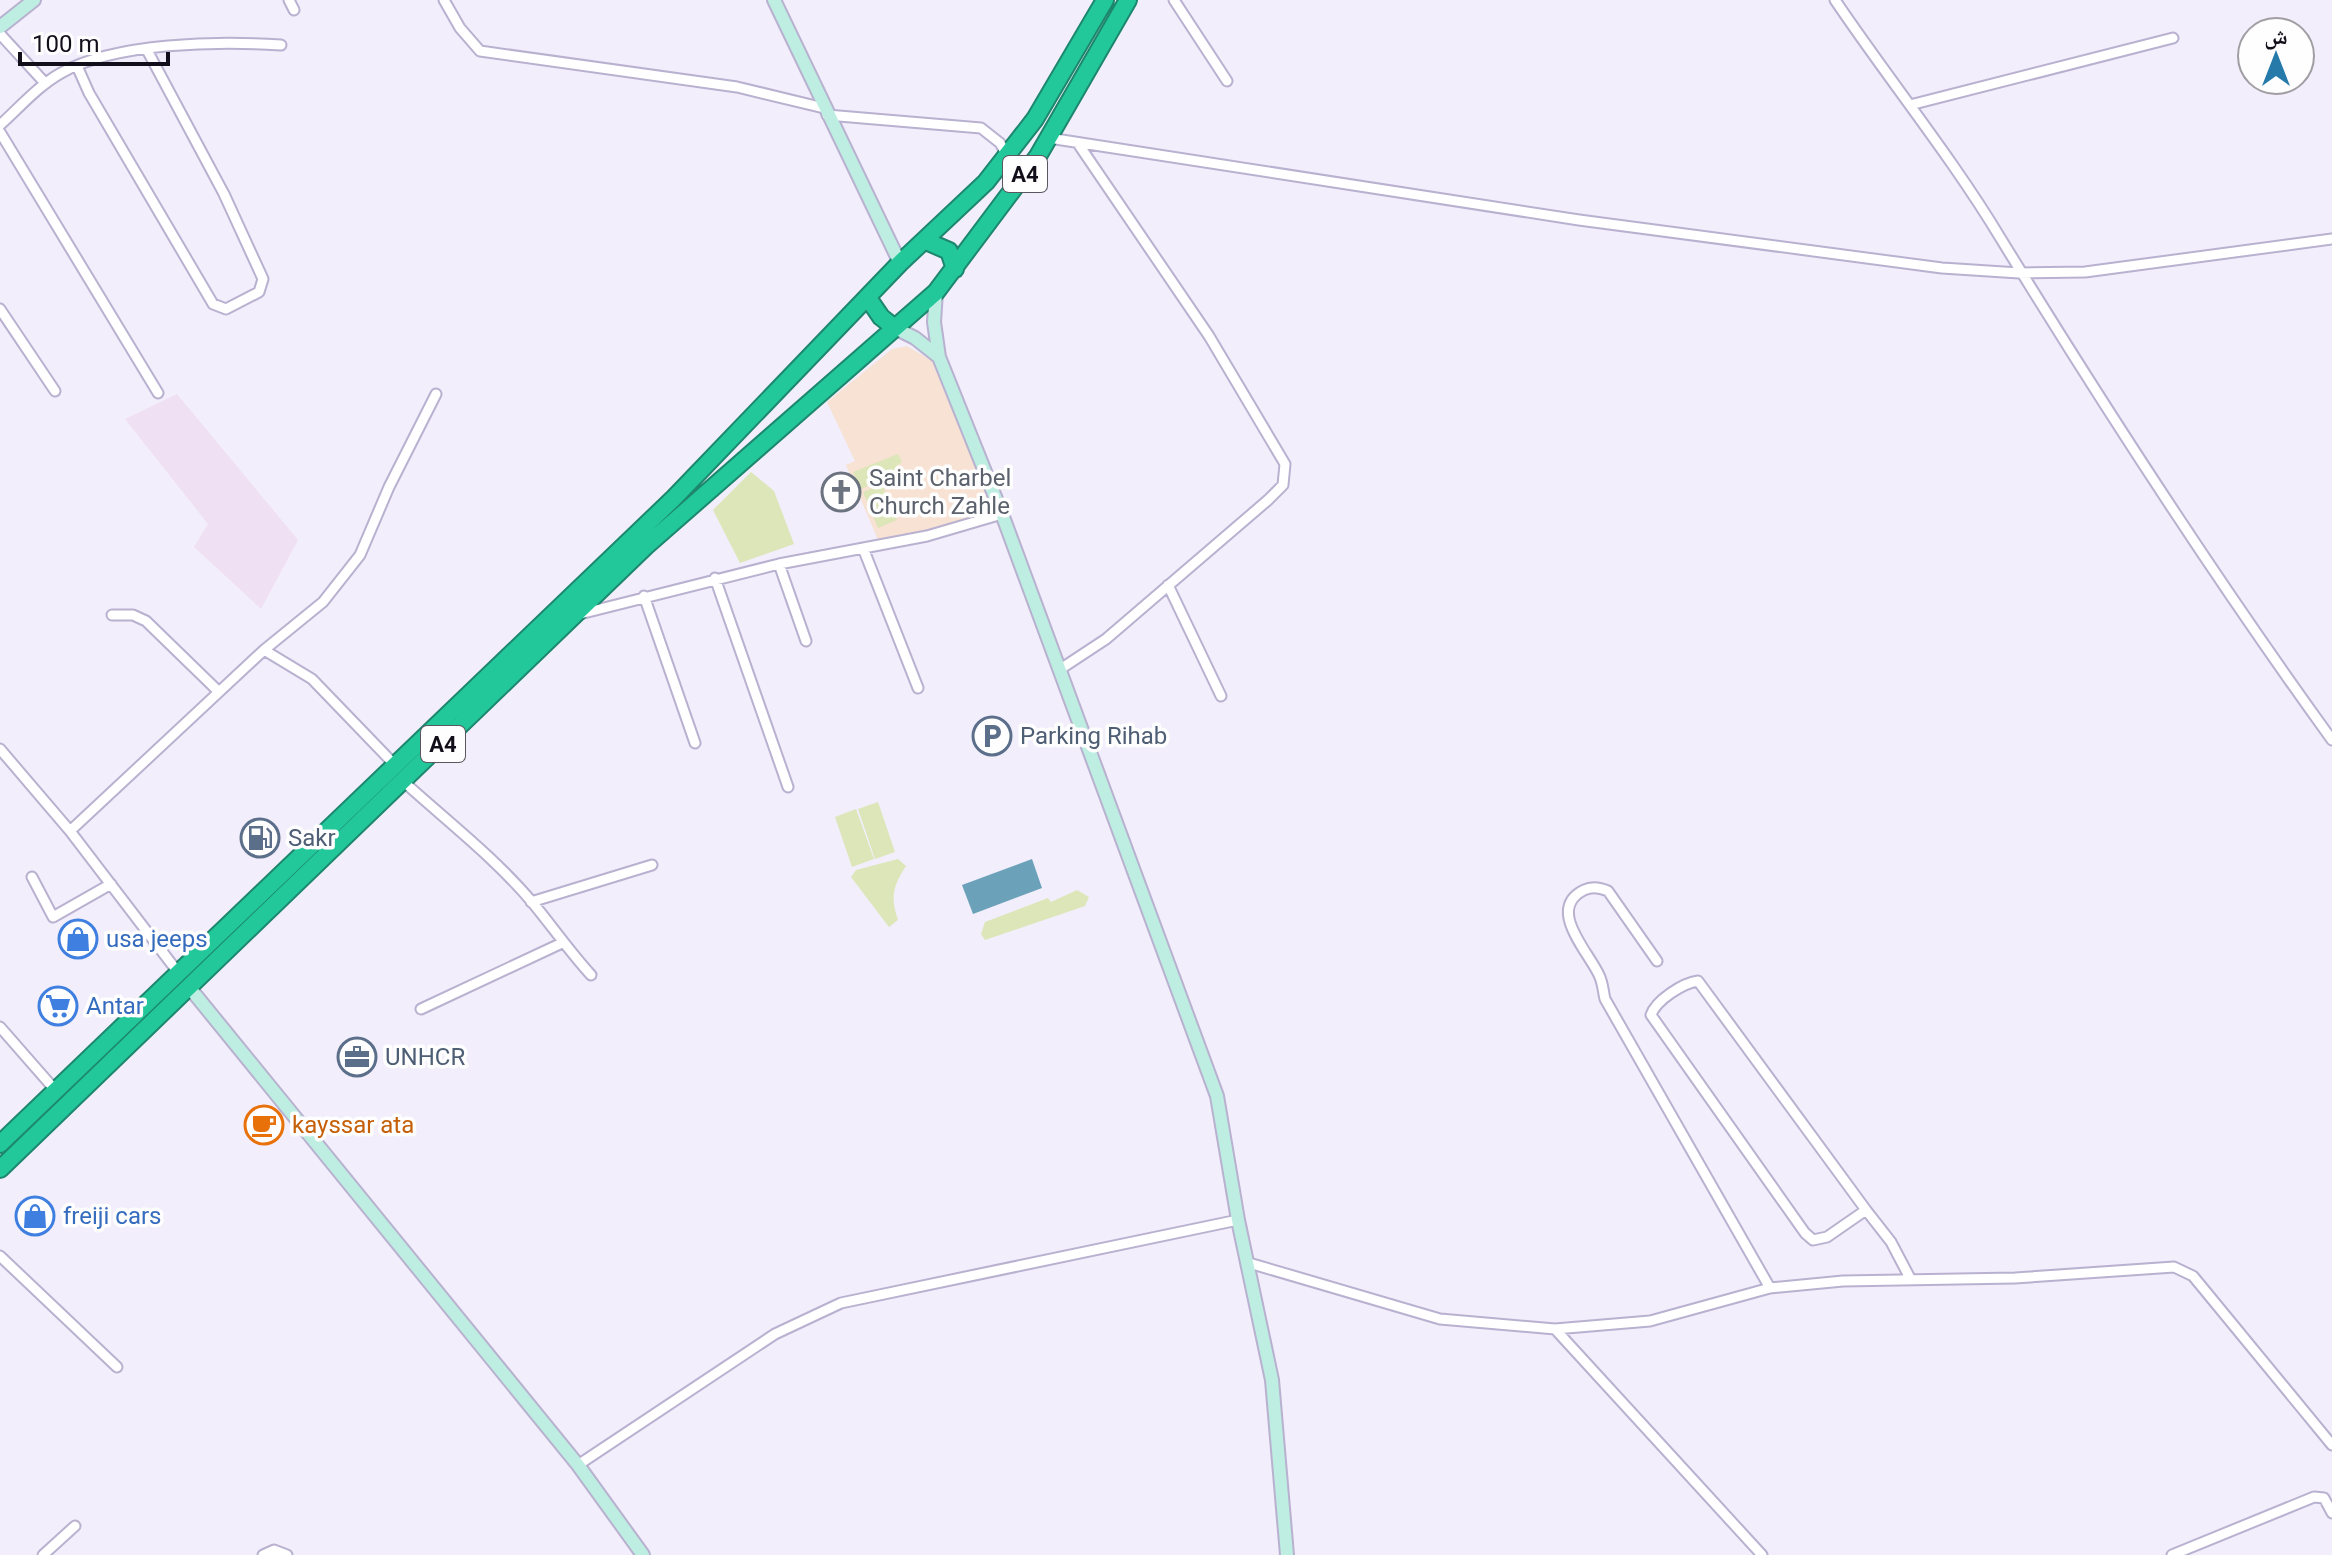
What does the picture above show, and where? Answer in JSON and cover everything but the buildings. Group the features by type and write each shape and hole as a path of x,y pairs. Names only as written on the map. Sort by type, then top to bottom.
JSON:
{"highway":[{"name":"A4","path":"0,1144 177,971 674,498 900,263 926,241 1008,157 1065,72 1105,0"},
{"name":"A4","path":"0,1169 678,517 936,292 1049,138 1128,0"},
{"path":"926,241 949,251 955,269"},
{"path":"868,298 881,317 895,328"}],"street":[{"path":"0,27 34,0"},
{"path":"289,0 294,10"},
{"path":"444,0 460,28 480,51 737,87 826,112 981,128 1000,143 1008,157"},
{"path":"774,0 804,57 826,112 900,263"},
{"path":"1174,0 1227,81"},
{"path":"1835,0 2002,241 2019,273 2237,609 2332,740"},
{"path":"0,34 45,83"},
{"path":"1910,105 2173,38"},
{"path":"0,125 45,83 77,66 182,43 281,45"},
{"path":"77,66 89,93 213,304 226,309 259,292 263,279 197,141 147,50"},
{"path":"0,132 158,393"},
{"path":"1049,138 1579,220 1942,268 2019,273 2085,272 2332,239"},
{"path":"1059,670 1106,639 1220,544 1283,485 1285,464 1209,336 1079,145"},
{"path":"936,292 934,322 939,357 1002,514 1217,1096 1238,1220 1272,1380 1287,1555"},
{"path":"0,309 55,391"},
{"path":"895,328 915,338 939,357"},
{"path":"70,831 218,691 323,602 360,555 389,487 436,394"},
{"path":"576,615 715,578 927,536 1002,514"},
{"path":"863,548 918,688"},
{"path":"779,564 806,641"},
{"path":"715,578 788,787"},
{"path":"1168,585 1221,696"},
{"path":"644,596 695,743"},
{"path":"112,615 133,615 146,621 218,691"},
{"path":"264,650 312,679 394,764"},
{"path":"0,749 70,831 177,971"},
{"path":"404,782 477,846 531,902 591,975"},
{"path":"531,902 652,865"},
{"path":"32,877 53,917 111,884"},
{"path":"1657,961 1608,891 1589,888 1574,896 1567,906 1567,917 1599,975 1605,999 1770,1288"},
{"path":"421,1009 562,943"},
{"path":"1866,1210 1827,1237 1813,1240 1805,1233 1651,1015 1655,1006 1688,983 1698,981 1704,985 1891,1242 1911,1280"},
{"path":"189,987 578,1465 643,1555"},
{"path":"0,1027 56,1091"},
{"path":"578,1465 775,1334 841,1303 1238,1220"},
{"path":"0,1256 117,1367"},
{"path":"1249,1263 1440,1319 1555,1329 1650,1321 1770,1288 1843,1281 2181,1268 2193,1276 2240,1329 2332,1445"},
{"path":"1555,1329 1762,1555"},
{"path":"2172,1555 2314,1497 2324,1498 2332,1513"},
{"path":"43,1555 75,1526"},
{"path":"263,1555 274,1550 287,1555"}],"shaded area":[{"path":"907,346 932,361 992,509 930,532 879,542 846,465 855,461 827,402 892,349"},
{"path":"177,394 298,540 261,609 194,547 208,524 125,419"}],"green space":[{"path":"898,454 902,462 896,466 897,474 861,489 853,472"},
{"path":"751,472 774,491 794,544 740,563 713,510"},
{"path":"882,484 897,520 878,528 863,492"},
{"path":"878,802 895,852 875,859 858,809"},
{"path":"856,809 874,859 852,867 835,817"},
{"path":"898,859 906,866 894,892 898,920 889,927 851,877 856,870"},
{"path":"1077,890 1089,897 1085,906 985,940 981,934 985,922 1048,898 1051,902"}],"water":[{"path":"1032,859 1042,888 973,914 962,885"}],"place":[{"name":"Saint Charbel Church Zahle","path":"841,492"},
{"name":"Parking Rihab","path":"992,736"},
{"name":"Sakr","path":"260,838"},
{"name":"usa jeeps","path":"78,939"},
{"name":"Antar","path":"58,1006"},
{"name":"UNHCR","path":"357,1057"},
{"name":"kayssar ata","path":"264,1125"},
{"name":"freiji cars","path":"35,1216"}]}
